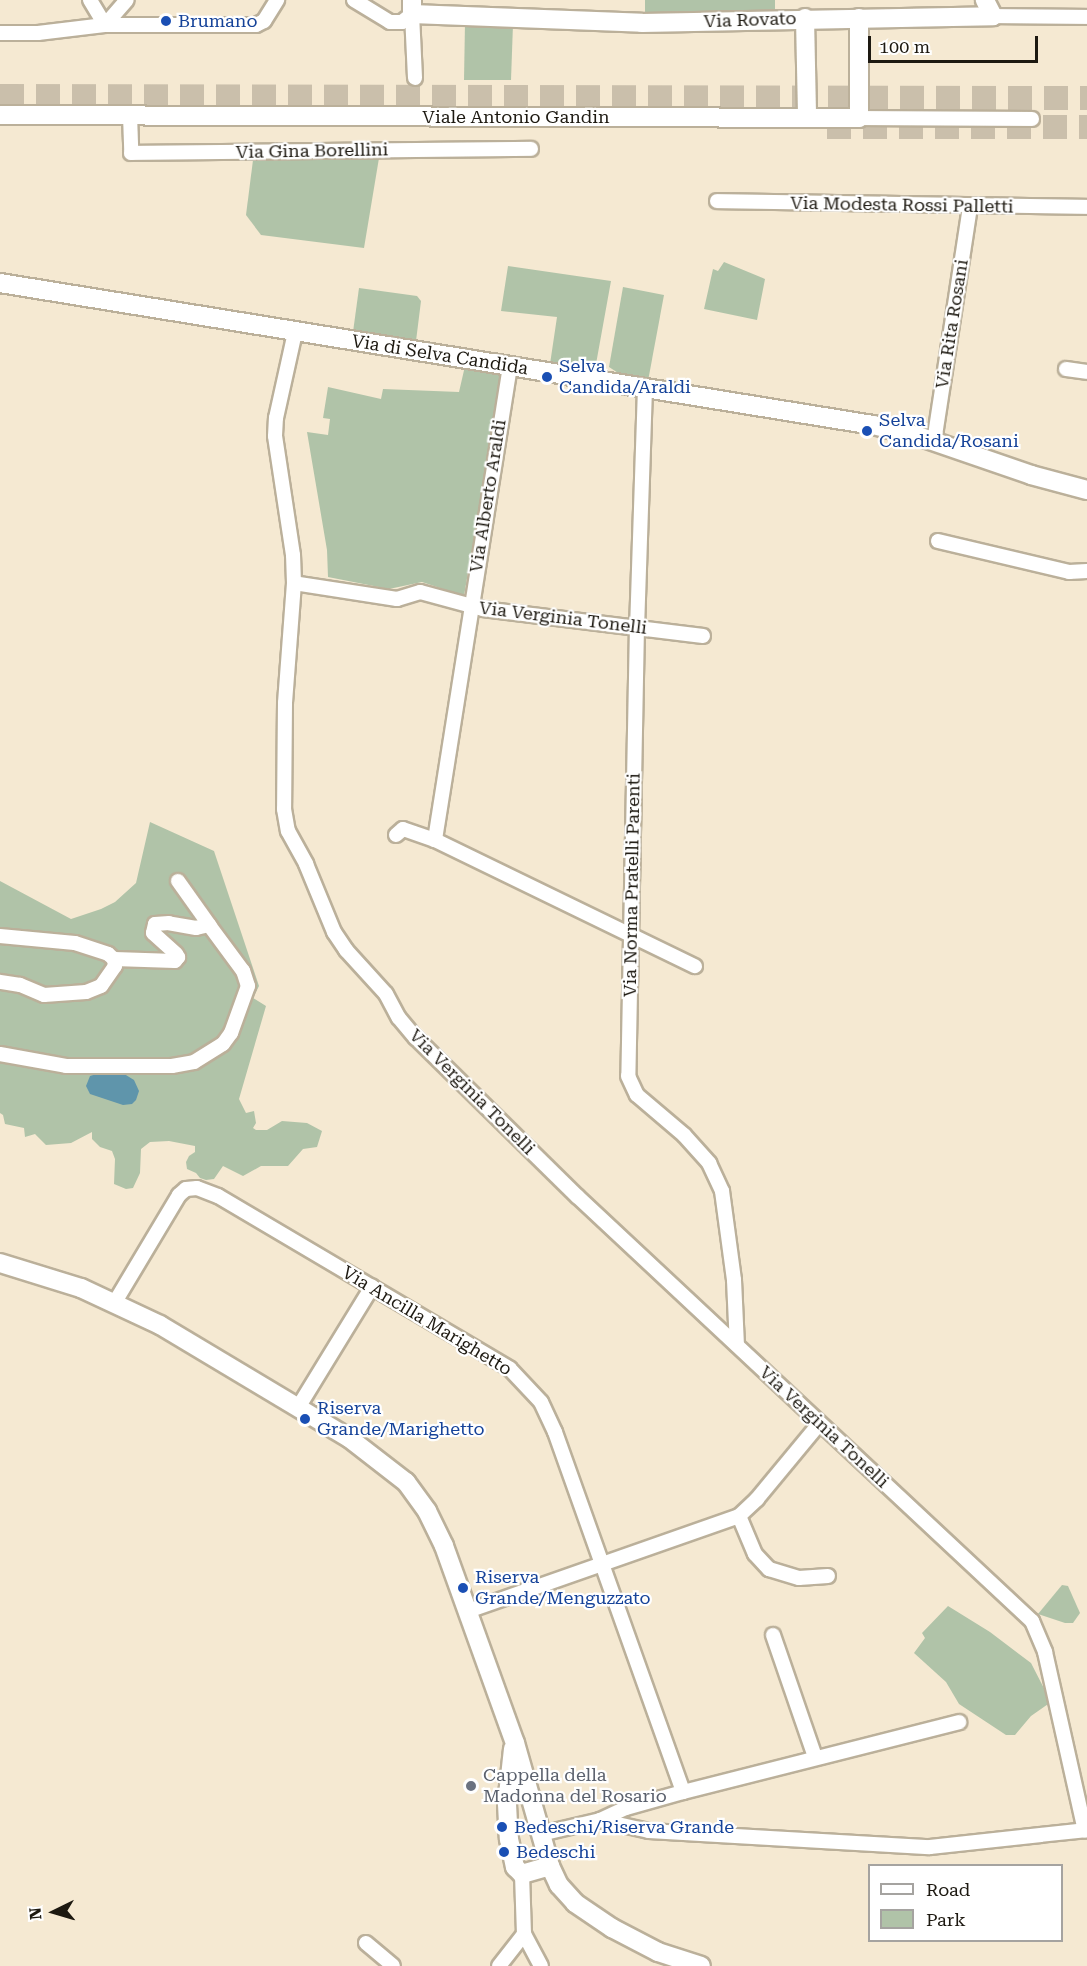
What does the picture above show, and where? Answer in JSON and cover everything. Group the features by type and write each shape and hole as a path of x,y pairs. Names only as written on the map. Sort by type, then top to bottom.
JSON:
{"street":[{"path":"90,0 105,25"},
{"path":"105,25 127,0"},
{"path":"0,33 38,33 105,25 256,25 264,21 277,0"},
{"path":"354,0 390,22 402,22 412,7"},
{"path":"480,18 487,0"},
{"path":"412,7 415,78"},
{"name":"Via Rovato","path":"412,7 480,18 642,23 859,18 989,8 1087,17"},
{"path":"805,18 807,117"},
{"path":"859,18 859,117"},
{"name":"Viale Antonio Gandin","path":"0,115 1032,119"},
{"name":"Via Gina Borellini","path":"130,115 131,153 531,149"},
{"name":"Via Modesta Rossi Palletti","path":"717,201 970,207 1087,207"},
{"name":"Via Rita Rosani","path":"934,442 970,207"},
{"name":"Via di Selva Candida","path":"0,283 873,425 934,442 1031,475 1087,490"},
{"path":"294,583 275,426 295,332"},
{"name":"Via Alberto Araldi","path":"435,840 470,606 510,366"},
{"path":"1066,369 1087,372"},
{"name":"Via Norma Pratelli Parenti","path":"645,388 637,626 629,1081 637,1095 684,1135 709,1163 722,1191 734,1280 737,1345"},
{"path":"938,541 1069,572 1087,571"},
{"name":"Via Verginia Tonelli","path":"703,636 470,606 420,592 397,599 294,583 286,671 284,820 334,932 346,950 386,994 399,1018 416,1038 577,1196 1036,1626 1046,1652 1086,1831"},
{"path":"396,835 403,829 435,840 695,966"},
{"path":"0,1054 66,1066 160,1066 194,1062 223,1044 231,1033 252,990 243,971 178,880"},
{"path":"0,936 75,943 114,958 174,961 178,957 153,933 155,924 169,923 196,928 210,926"},
{"path":"0,982 20,985 44,995 86,992 101,987 110,978 115,966 114,958"},
{"name":"Via Ancilla Marighetto","path":"115,1302 179,1195 191,1188 202,1188 493,1357 533,1392 552,1422 683,1792"},
{"path":"0,1263 51,1276 115,1302 208,1352 299,1406 384,1464 418,1497 437,1529 468,1611 530,1793 550,1866 564,1892 600,1921 654,1950 701,1966"},
{"path":"299,1406 372,1287"},
{"path":"468,1611 739,1516 757,1499 819,1424"},
{"path":"739,1516 755,1554 769,1569 799,1578 828,1576"},
{"path":"773,1635 815,1757"},
{"path":"541,1834 600,1820 626,1808 683,1792 959,1722"},
{"path":"510,1733 513,1758 507,1798 512,1856 516,1867 522,1874 524,1934 541,1966"},
{"path":"507,1798 513,1792 530,1793"},
{"path":"600,1820 649,1831 930,1847 1086,1831"},
{"path":"522,1874 550,1866"},
{"path":"500,1966 524,1934"},
{"path":"366,1943 393,1966"}],"green space":[{"path":"645,0 775,0 775,12 645,15"},
{"path":"465,23 513,24 511,80 464,80"},
{"path":"379,158 364,248 261,235 246,215 253,160"},
{"path":"724,262 765,279 757,320 704,309 713,269 718,271"},
{"path":"508,266 611,281 596,364 585,370 550,364 557,317 501,311"},
{"path":"623,287 664,295 648,381 629,380 609,367"},
{"path":"359,288 417,296 421,301 416,341 353,332"},
{"path":"465,366 502,372 464,596 422,582 389,589 328,577 327,550 307,432 328,435 330,419 323,418 328,387 381,399 383,389 459,392"},
{"path":"150,822 214,851 259,986 253,998 266,1006 239,1099 246,1113 254,1111 256,1123 253,1128 256,1130 267,1130 282,1121 307,1123 322,1131 317,1147 303,1149 288,1166 261,1166 243,1176 223,1166 214,1179 206,1180 187,1169 186,1162 195,1152 195,1146 169,1141 150,1142 141,1149 140,1173 133,1188 126,1189 114,1184 115,1159 112,1151 100,1147 92,1139 92,1132 71,1143 46,1145 35,1134 25,1137 24,1128 5,1124 3,1115 0,1113 0,881 71,919 101,909 115,902 136,883"},
{"path":"1062,1585 1068,1586 1080,1613 1073,1623 1065,1623 1038,1614"},
{"path":"948,1606 990,1632 1031,1663 1051,1702 1031,1716 1015,1735 1006,1735 959,1704 946,1682 914,1653 925,1638 922,1633"}],"water":[{"path":"107,1071 121,1072 134,1080 139,1091 132,1104 123,1105 90,1094 86,1086 90,1076"}],"tunnel":[{"path":"0,96 1087,98"},
{"path":"827,127 1087,127"}],"place":[{"name":"Brumano","path":"166,21"},
{"name":"Selva Candida/Araldi","path":"547,377"},
{"name":"Selva Candida/Rosani","path":"867,431"},
{"name":"Riserva Grande/Marighetto","path":"305,1419"},
{"name":"Riserva Grande/Menguzzato","path":"463,1588"},
{"name":"Cappella della Madonna del Rosario","path":"471,1786"},
{"name":"Bedeschi/Riserva Grande","path":"502,1827"},
{"name":"Bedeschi","path":"504,1852"}]}
